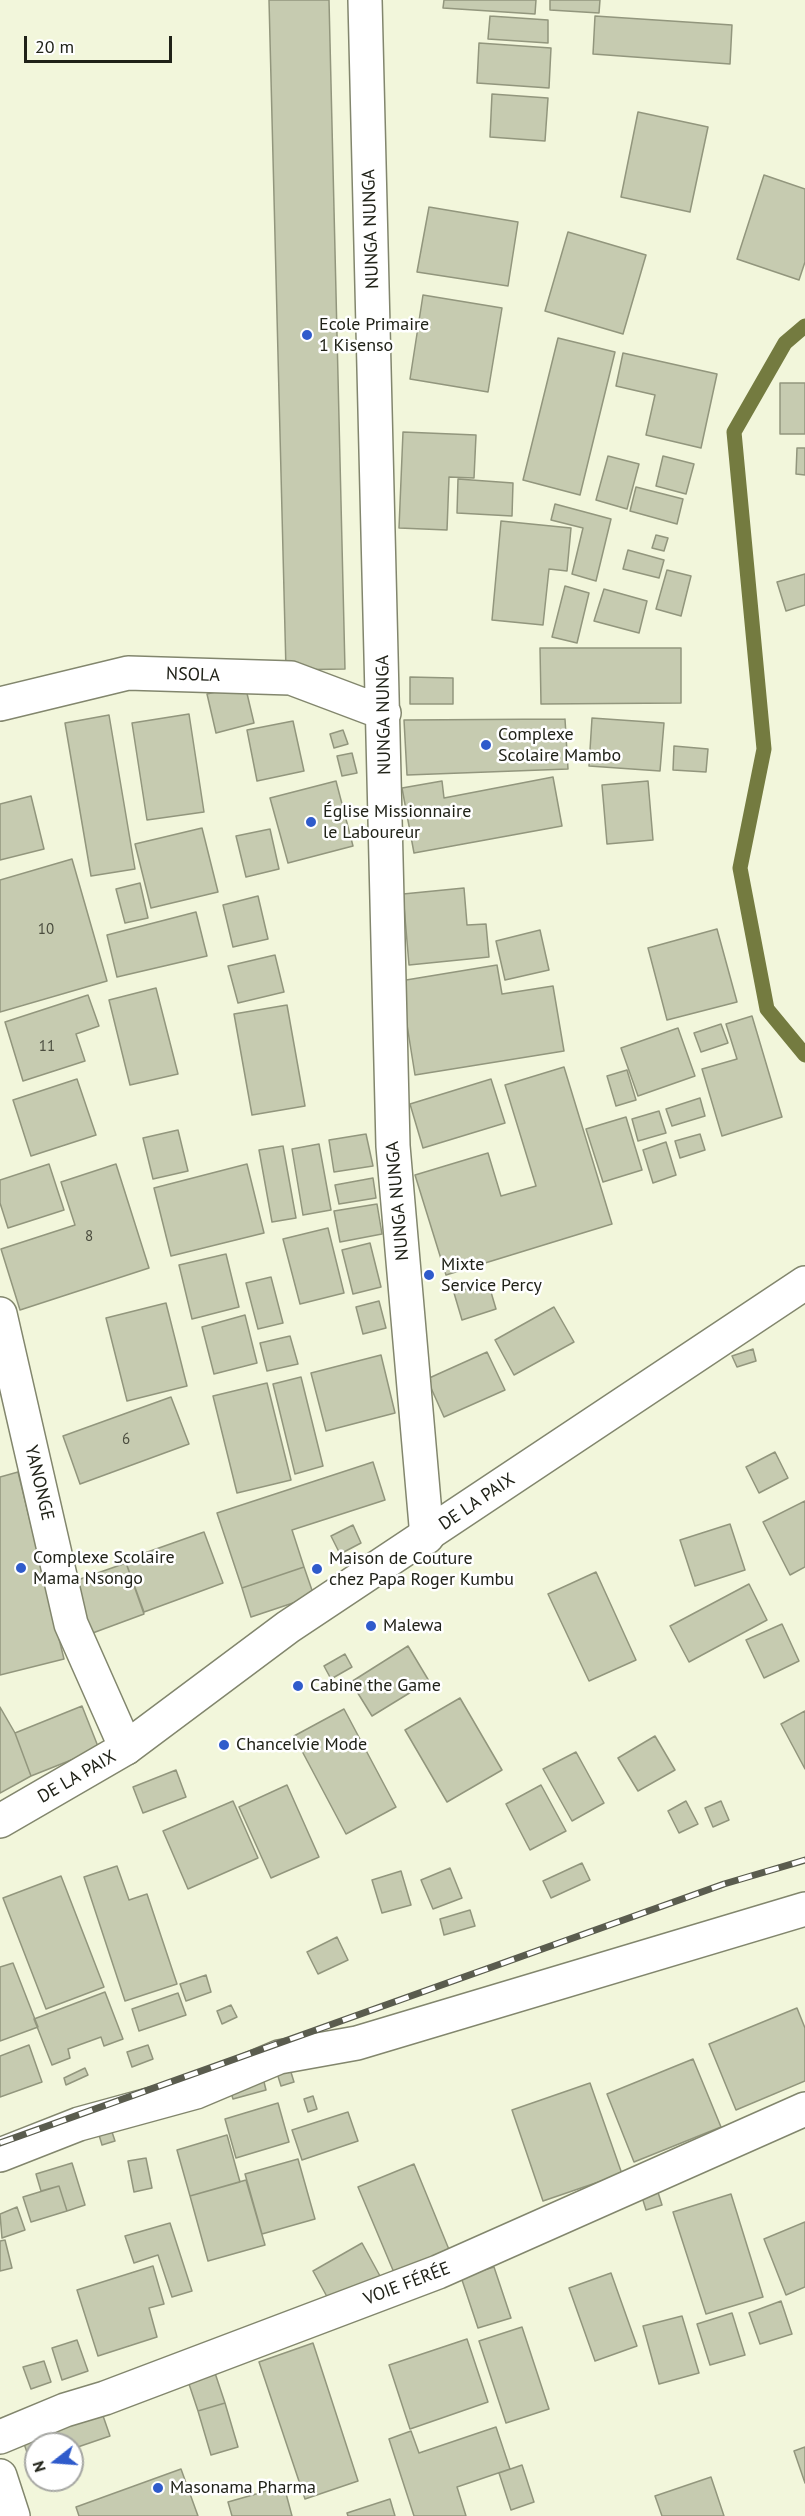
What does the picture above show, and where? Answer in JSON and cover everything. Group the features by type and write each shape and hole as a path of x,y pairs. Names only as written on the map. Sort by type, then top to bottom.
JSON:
{"street":[{"name":"NUNGA NUNGA","path":"365,0 393,1146 427,1537"},
{"name":"NSOLA","path":"0,704 128,673 291,678 384,713"},
{"name":"DE LA PAIX","path":"0,1821 126,1748 288,1627 427,1537 805,1282"},
{"name":"YANONGE","path":"0,1314 71,1624 126,1748"},
{"path":"0,2155 79,2124 196,2092 279,2057 357,2043 805,1909"},
{"name":"VOIE FÉRÉE","path":"0,2437 53,2414 105,2398 438,2272 805,2109"},
{"path":"0,2476 13,2516"}],"building":[{"name":"Ecole Primaire 1 Kisenso","path":"269,0 329,0 345,669 286,670"},
{"path":"444,0 536,0 535,14 443,8"},
{"path":"550,0 600,0 599,13 550,10"},
{"path":"490,16 548,20 548,43 488,39"},
{"path":"595,16 732,25 730,64 593,54"},
{"path":"479,43 551,48 549,88 477,83"},
{"path":"492,94 548,98 545,141 490,137"},
{"path":"638,112 708,127 690,212 621,197"},
{"path":"764,175 805,189 805,262 799,280 737,259"},
{"path":"429,207 518,222 508,286 417,272"},
{"path":"568,232 646,255 623,334 545,311"},
{"path":"423,295 502,308 488,392 410,379"},
{"path":"558,338 615,352 580,495 523,480"},
{"path":"623,353 717,374 701,448 646,435 655,395 616,386"},
{"path":"780,383 805,383 805,434 780,434"},
{"path":"403,432 476,435 474,478 449,477 447,530 399,528"},
{"path":"797,448 805,448 805,475 796,474"},
{"path":"608,456 639,464 627,509 596,500"},
{"path":"663,456 694,464 686,494 656,486"},
{"path":"458,479 513,483 512,516 457,513"},
{"path":"636,487 683,499 677,524 630,511"},
{"path":"555,504 611,519 596,581 572,574 583,528 551,520"},
{"path":"501,521 571,528 567,571 549,569 543,625 492,620"},
{"path":"656,535 668,538 664,551 652,548"},
{"path":"628,550 664,560 659,578 623,569"},
{"path":"667,570 691,576 681,616 656,609"},
{"path":"805,574 805,605 786,611 777,582"},
{"path":"565,586 589,593 577,643 552,637"},
{"path":"604,589 647,601 639,633 594,621"},
{"path":"540,648 681,648 681,703 541,704"},
{"path":"410,677 453,678 453,704 410,704"},
{"path":"245,685 254,723 216,733 207,694"},
{"path":"189,714 204,812 147,820 132,723"},
{"path":"109,715 135,869 91,876 65,723"},
{"path":"592,718 664,723 660,771 589,766"},
{"name":"Complexe Scolaire Mambo","path":"565,719 568,769 407,775 404,720"},
{"path":"293,721 304,771 257,781 247,730"},
{"path":"343,730 348,744 334,748 330,734"},
{"path":"674,746 708,749 706,772 673,770"},
{"path":"352,753 357,773 342,776 337,756"},
{"path":"553,777 562,826 414,853 402,788 442,781 444,798"},
{"name":"Église Missionnaire le Laboureur","path":"336,781 353,846 288,863 270,798"},
{"path":"648,781 653,840 607,844 602,785"},
{"path":"31,796 44,849 0,860 0,804"},
{"path":"202,828 218,892 151,908 135,844"},
{"path":"270,829 279,869 246,877 236,836"},
{"path":"72,859 107,981 0,1012 0,880"},
{"path":"140,883 148,918 125,923 116,889"},
{"path":"464,888 467,925 486,924 489,957 409,965 403,894"},
{"path":"258,896 268,939 233,947 223,905"},
{"path":"196,912 207,956 117,977 107,935"},
{"path":"717,929 737,1002 667,1020 648,948"},
{"path":"540,930 549,970 505,980 496,941"},
{"path":"275,955 284,992 238,1003 228,966"},
{"path":"497,965 502,994 553,986 564,1051 415,1075 400,981"},
{"path":"156,988 178,1074 130,1085 109,1000"},
{"path":"88,995 99,1026 76,1034 85,1061 23,1081 5,1022"},
{"path":"287,1005 305,1106 252,1115 234,1014"},
{"path":"752,1016 782,1117 722,1136 702,1069 737,1059 726,1024"},
{"path":"721,1024 728,1043 701,1052 694,1033"},
{"path":"678,1028 695,1076 638,1096 621,1048"},
{"path":"564,1067 612,1224 446,1275 415,1175 488,1153 501,1196 536,1186 505,1085"},
{"path":"627,1070 636,1100 616,1106 607,1076"},
{"path":"77,1079 96,1135 31,1156 13,1100"},
{"path":"491,1079 505,1123 423,1148 410,1104"},
{"path":"700,1098 705,1116 672,1126 666,1109"},
{"path":"659,1111 666,1133 638,1141 632,1119"},
{"path":"626,1117 642,1170 603,1182 586,1129"},
{"path":"178,1130 188,1171 153,1179 143,1138"},
{"path":"366,1134 373,1166 334,1172 329,1140"},
{"path":"700,1134 705,1150 680,1158 675,1141"},
{"path":"666,1142 676,1175 653,1183 643,1150"},
{"path":"319,1144 331,1210 303,1215 292,1149"},
{"path":"283,1146 296,1218 272,1222 259,1150"},
{"path":"49,1164 64,1210 8,1228 0,1203 0,1180"},
{"path":"116,1164 149,1268 20,1310 1,1249 75,1225 61,1182"},
{"path":"247,1164 264,1233 171,1256 154,1188"},
{"path":"373,1178 376,1198 339,1204 335,1185"},
{"path":"377,1204 382,1234 340,1242 334,1211"},
{"path":"328,1228 344,1293 300,1304 283,1239"},
{"path":"370,1243 381,1287 353,1294 342,1250"},
{"path":"226,1254 239,1307 192,1319 179,1265"},
{"path":"271,1277 283,1323 258,1329 246,1283"},
{"path":"488,1282 496,1309 462,1320 454,1293"},
{"path":"379,1301 386,1328 363,1334 356,1307"},
{"path":"166,1303 187,1386 127,1401 106,1318"},
{"path":"554,1307 574,1342 514,1375 495,1340"},
{"path":"245,1315 257,1363 214,1374 202,1327"},
{"path":"290,1336 298,1364 267,1371 260,1343"},
{"path":"753,1349 756,1361 737,1367 732,1356"},
{"path":"487,1352 505,1390 444,1417 427,1379"},
{"path":"381,1355 395,1413 326,1431 311,1373"},
{"path":"301,1377 323,1466 295,1474 273,1384"},
{"path":"267,1383 291,1480 237,1493 213,1396"},
{"path":"171,1397 189,1444 80,1484 63,1436"},
{"path":"775,1452 788,1478 759,1493 746,1467"},
{"path":"373,1462 385,1500 292,1530 304,1567 242,1588 217,1513"},
{"name":"Complexe Scolaire Mama Nsongo","path":"18,1472 64,1659 0,1675 0,1477"},
{"path":"805,1501 805,1567 790,1575 763,1522"},
{"path":"730,1524 745,1570 695,1586 680,1540"},
{"path":"353,1525 361,1543 340,1554 331,1536"},
{"path":"204,1532 223,1583 144,1612 125,1560"},
{"path":"126,1563 144,1614 90,1634 72,1582"},
{"path":"304,1567 314,1596 251,1617 242,1588"},
{"path":"596,1572 636,1660 589,1681 548,1594"},
{"path":"749,1584 767,1620 689,1662 670,1626"},
{"path":"782,1624 799,1661 764,1678 746,1640"},
{"path":"408,1646 429,1681 372,1716 351,1682"},
{"path":"345,1654 352,1667 331,1679 324,1666"},
{"path":"460,1698 502,1770 447,1802 405,1730"},
{"path":"82,1706 99,1749 31,1776 15,1733"},
{"path":"0,1707 15,1733 31,1776 0,1793"},
{"path":"344,1709 396,1807 346,1834 294,1736"},
{"path":"805,1711 805,1769 781,1724"},
{"path":"655,1736 675,1770 638,1791 618,1758"},
{"path":"576,1752 604,1803 572,1821 543,1769"},
{"path":"176,1770 186,1797 143,1813 133,1787"},
{"path":"287,1785 319,1857 271,1878 239,1807"},
{"path":"541,1785 566,1831 530,1850 506,1804"},
{"path":"233,1801 258,1858 188,1889 163,1831"},
{"path":"686,1801 698,1824 679,1833 668,1811"},
{"path":"721,1801 729,1820 713,1827 705,1808"},
{"path":"582,1863 590,1880 551,1898 543,1881"},
{"path":"117,1866 129,1900 147,1894 177,1984 125,2001 84,1877"},
{"path":"450,1868 462,1898 433,1909 421,1880"},
{"path":"401,1871 411,1905 382,1913 372,1880"},
{"path":"61,1876 104,1987 46,2009 3,1898"},
{"path":"470,1910 475,1926 444,1935 440,1919"},
{"path":"337,1937 348,1960 318,1974 307,1952"},
{"path":"13,1963 38,2027 0,2041 0,1967"},
{"path":"206,1975 211,1992 186,2001 180,1984"},
{"path":"105,1992 123,2039 104,2046 101,2037 68,2049 70,2058 52,2065 34,2019"},
{"path":"178,1993 186,2015 139,2031 132,2009"},
{"path":"231,2005 237,2017 222,2024 217,2011"},
{"path":"797,2008 805,2028 805,2081 736,2110 709,2044"},
{"path":"29,2045 42,2082 0,2097 0,2056"},
{"path":"148,2045 153,2059 132,2067 127,2052"},
{"path":"693,2059 721,2127 634,2162 607,2094"},
{"path":"85,2068 88,2075 66,2085 64,2078"},
{"path":"290,2069 294,2082 281,2086 277,2073"},
{"path":"262,2074 266,2090 233,2099 228,2083"},
{"path":"590,2083 622,2174 543,2201 512,2110"},
{"path":"313,2096 317,2109 308,2112 304,2099"},
{"path":"278,2103 289,2142 236,2158 225,2119"},
{"path":"348,2112 358,2141 302,2160 292,2130"},
{"path":"112,2132 115,2141 102,2145 99,2135"},
{"path":"227,2135 240,2182 190,2196 177,2150"},
{"path":"146,2158 152,2188 134,2192 128,2161"},
{"path":"298,2159 315,2219 262,2234 245,2174"},
{"path":"72,2163 85,2205 67,2211 59,2186 41,2191 36,2174"},
{"path":"414,2164 450,2252 395,2275 358,2187"},
{"path":"246,2180 265,2245 208,2261 190,2196"},
{"path":"59,2186 67,2211 31,2222 23,2197"},
{"path":"657,2189 662,2205 646,2210 641,2194"},
{"path":"731,2194 763,2297 706,2314 673,2212"},
{"path":"17,2207 25,2230 2,2238 0,2214"},
{"path":"805,2222 805,2287 786,2295 764,2239"},
{"path":"170,2223 192,2291 172,2297 158,2255 134,2263 125,2236"},
{"path":"5,2240 12,2268 0,2271 0,2241"},
{"path":"362,2243 380,2276 331,2304 313,2271"},
{"path":"153,2266 164,2304 149,2308 157,2337 98,2356 77,2290"},
{"path":"494,2267 511,2318 478,2328 461,2277"},
{"path":"611,2273 637,2346 595,2361 569,2288"},
{"path":"781,2301 792,2334 760,2344 749,2313"},
{"path":"732,2313 745,2355 710,2365 697,2324"},
{"path":"682,2316 699,2373 659,2384 643,2326"},
{"path":"522,2327 549,2409 506,2423 479,2341"},
{"path":"467,2339 488,2402 410,2429 389,2365"},
{"path":"77,2340 88,2371 62,2380 52,2348"},
{"path":"313,2343 358,2481 305,2499 259,2362"},
{"path":"44,2361 51,2382 31,2389 23,2367"},
{"path":"215,2373 225,2403 198,2411 188,2381"},
{"path":"225,2403 238,2447 211,2455 198,2411"},
{"path":"101,2410 110,2436 84,2445 84,2432 50,2432 49,2428"},
{"path":"496,2427 510,2469 457,2487 466,2516 414,2516 389,2439 411,2431 419,2453"},
{"path":"805,2447 805,2483 794,2451"},
{"path":"522,2465 534,2502 511,2510 499,2473"},
{"name":"Masonama Pharma","path":"181,2469 198,2516 79,2516 76,2507"},
{"path":"711,2477 724,2516 662,2516 655,2496"},
{"path":"284,2486 292,2516 232,2516 228,2502"},
{"path":"390,2499 395,2516 348,2516 347,2513"}],"waterway":[{"path":"805,326 785,343 734,432 764,749 740,868 767,1009 805,1055"}],"railway":[{"path":"0,2143 724,1884 805,1860"}],"place":[{"name":"Ecole Primaire 1 Kisenso","path":"307,335"},
{"name":"Complexe Scolaire Mambo","path":"486,745"},
{"name":"Église Missionnaire le Laboureur","path":"311,822"},
{"name":"Mixte Service Percy","path":"429,1275"},
{"name":"Complexe Scolaire Mama Nsongo","path":"21,1568"},
{"name":"Maison de Couture chez Papa Roger Kumbu","path":"317,1569"},
{"name":"Malewa","path":"371,1626"},
{"name":"Cabine the Game","path":"298,1686"},
{"name":"Chancelvie Mode","path":"224,1745"},
{"name":"Masonama Pharma","path":"158,2488"}]}
